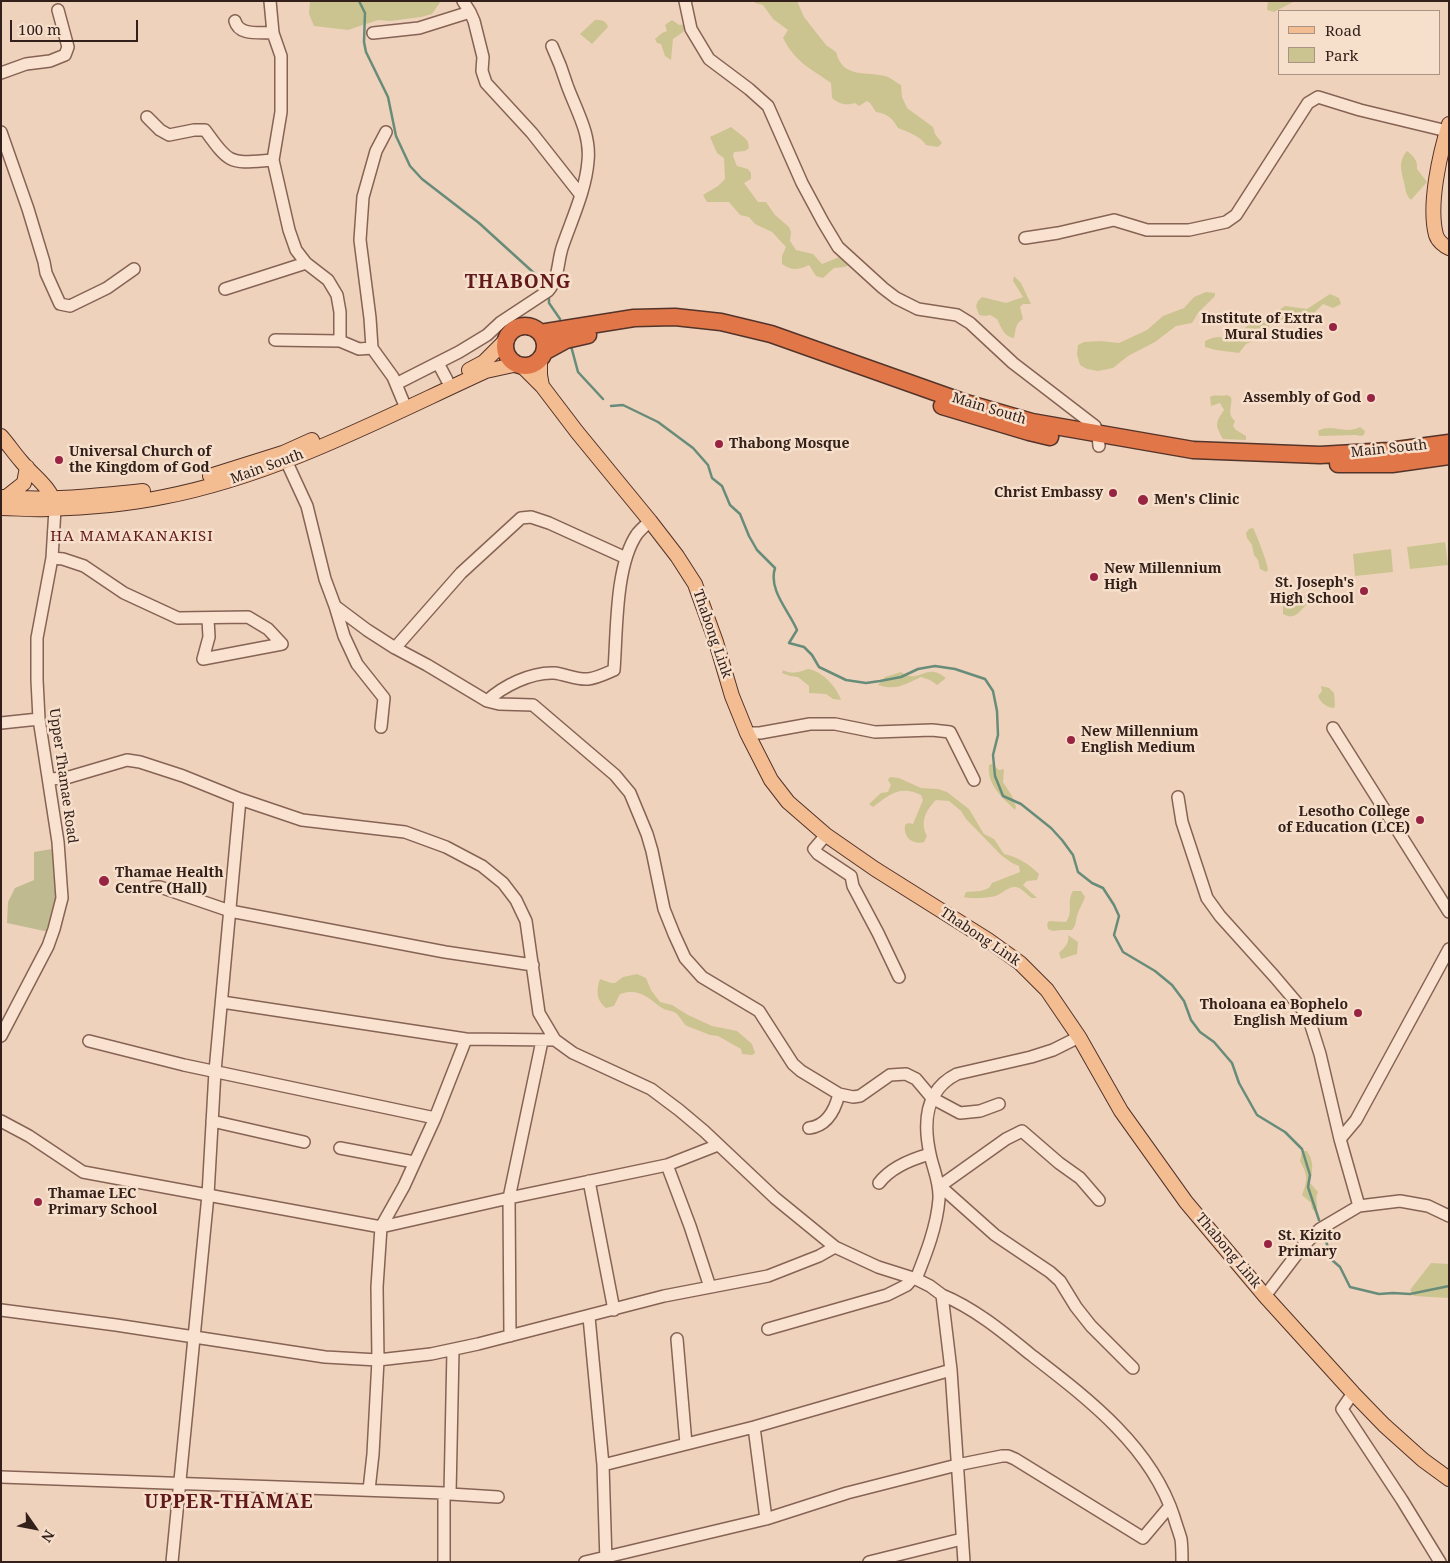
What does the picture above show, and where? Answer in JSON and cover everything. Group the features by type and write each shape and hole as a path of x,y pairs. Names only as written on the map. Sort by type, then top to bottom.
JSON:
{"highway":[{"name":"Main South","path":"507,339 519,327 530,327 540,333 634,318 675,317 721,322 770,334 963,402 1099,440 1231,462 1392,464 1449,456"},
{"name":"Main South","path":"520,365 532,364 542,355 566,340 579,336 634,329 677,328 720,332 766,342 963,413 1028,432 1193,450 1320,455 1389,451 1449,443"},
{"path":"540,333 544,342 542,355"},
{"path":"507,339 506,351 508,357 520,365"}],"main road":[{"path":"1448,127 1435,191 1434,214 1436,236 1443,246 1449,248"},
{"name":"Main South","path":"285,457 484,362 507,339"},
{"path":"542,355 540,375 542,386"},
{"name":"Main South","path":"3,501 54,503 163,488 285,457 486,371 520,365"},
{"name":"Thabong Link","path":"520,365 542,386 576,432 650,521 677,556 695,584 716,642 732,696 747,733 770,780 788,802 826,835 875,869 988,940 1020,963 1047,990 1079,1036 1121,1111 1186,1202 1265,1296 1353,1393 1390,1431 1423,1460 1449,1479"},
{"path":"1,436 26,467 46,486 54,503"},
{"path":"3,501 24,483 26,467"}],"street":[{"path":"270,1 273,33 281,56 280,112 273,160 289,230 296,250 306,263 328,280 337,295 340,312 340,341"},
{"path":"463,1 470,12 483,57 482,71 486,83 532,133 580,194"},
{"path":"685,1 691,29 708,59 749,89 768,106 802,183 838,247 896,298 918,308 957,315 970,323 1013,362 1095,426 1099,440"},
{"path":"1,73 26,64 50,62 65,56 68,47 58,10"},
{"path":"374,33 419,28 470,12"},
{"path":"235,21 237,27 242,31 273,33"},
{"path":"396,384 487,335 501,322 548,291 557,277 562,248 580,194 588,161 585,129 563,69 552,46"},
{"path":"1025,238 1058,233 1114,220 1147,230 1189,230 1226,222 1236,215 1308,103 1318,97 1360,110 1448,127"},
{"path":"147,117 160,130 169,135 194,130 205,130 227,158 239,163 273,160"},
{"path":"1,132 28,209 46,273 60,304 70,306 107,288 134,269"},
{"path":"386,132 376,151 363,197 360,240 372,348 393,376 403,401"},
{"path":"225,289 306,263"},
{"path":"275,340 340,341 359,349 372,348"},
{"path":"438,363 447,380"},
{"path":"285,457 307,506 324,579 344,636 357,664 384,698 381,727"},
{"name":"Upper Thamae Road","path":"1,1036 48,946 62,898 59,850 39,719 36,680 37,638 52,558 54,503"},
{"path":"395,648 461,573 521,518 531,517 540,520 626,558"},
{"path":"487,701 522,679 544,673 589,679 614,670 620,587 626,558 637,534 650,521"},
{"path":"52,558 63,559 84,566 124,593 178,618 248,617 268,630 282,644 203,659 210,637 208,619"},
{"path":"335,606 366,630 487,701 499,704 533,705 616,775 630,794 647,834 664,909 685,958 702,976 759,1011 793,1064 801,1071 839,1094 853,1097 860,1096 890,1075 906,1074 916,1079 932,1098 960,1113 980,1111 999,1104"},
{"path":"1,723 39,719"},
{"path":"747,733 760,733 810,724 835,724 875,732 932,730 950,732 974,780"},
{"path":"1333,728 1449,912"},
{"path":"49,779 66,778 127,760 140,762 157,766 240,799 302,820 405,832 446,847 482,866 503,883 516,900 526,921 539,1013 555,1040 573,1053 651,1089 679,1110 775,1198 835,1247 878,1267 930,1286 942,1295 960,1302 1003,1333 1093,1405 1126,1437 1152,1470 1170,1506 1180,1538 1182,1562"},
{"path":"1178,797 1182,822 1207,898 1220,916 1308,1016 1320,1054 1340,1139 1359,1206"},
{"path":"172,1562 208,1195 215,1071 240,799"},
{"path":"826,835 814,849 818,854 850,876 853,886 899,977"},
{"path":"154,887 160,886 230,911 445,952 533,965"},
{"path":"1340,1139 1356,1120 1449,949"},
{"path":"222,1002 466,1039 555,1040"},
{"path":"768,1329 887,1295 907,1285 914,1279 934,1226 939,1201 940,1186 930,1154 927,1132 928,1113 932,1098 938,1087 957,1074 1031,1057 1052,1050 1079,1036"},
{"path":"369,1490 373,1454 378,1360 377,1288 381,1227 404,1186 436,1118 466,1039"},
{"path":"510,1336 509,1198 542,1041"},
{"path":"89,1042 436,1118"},
{"path":"809,1128 819,1126 825,1122 833,1110 839,1094"},
{"path":"1,1121 30,1136 82,1172 381,1227 667,1165 718,1144"},
{"path":"212,1121 304,1142"},
{"path":"940,1186 1006,1139 1022,1131 1059,1163 1080,1178 1099,1200"},
{"path":"340,1148 414,1162"},
{"path":"879,1183 884,1176 906,1163 930,1154"},
{"path":"667,1165 710,1287"},
{"path":"589,1181 614,1310"},
{"path":"940,1186 995,1235 1050,1272 1060,1281 1076,1307 1091,1326 1133,1368"},
{"path":"1265,1296 1303,1246 1320,1230 1359,1206 1400,1201 1428,1206 1449,1216"},
{"path":"1,1310 195,1336 325,1357 378,1360 453,1350 589,1317 664,1296 768,1276 819,1256 835,1247"},
{"path":"942,1295 951,1370 964,1562"},
{"path":"589,1317 603,1465 606,1560"},
{"path":"677,1339 686,1444"},
{"path":"444,1562 453,1350"},
{"path":"603,1465 754,1427 951,1370"},
{"path":"1353,1393 1342,1409 1440,1562"},
{"path":"754,1427 766,1519"},
{"path":"585,1562 606,1560 766,1519 848,1493 957,1465 1008,1456 1143,1538 1170,1506"},
{"path":"1,1478 369,1490 498,1497"},
{"path":"869,1562 962,1539"}],"green space":[{"path":"310,1 441,1 432,14 390,21 378,20 348,30 314,26 309,14"},
{"path":"755,1 797,1 804,17 826,45 836,52 839,61 844,67 856,72 888,77 901,85 902,97 907,108 933,127 935,134 942,143 938,147 926,145 917,137 898,128 889,117 876,112 867,101 859,106 855,103 840,103 832,98 831,83 798,59 783,38 788,30 773,19 763,5 755,3"},
{"path":"1268,1 1295,1 1274,12 1267,10"},
{"path":"595,20 605,22 608,27 592,44 580,34"},
{"path":"672,20 679,25 686,24 683,32 673,39 671,60 665,56 661,44 657,43 655,39 667,31 665,25"},
{"path":"731,127 748,142 749,148 745,151 734,152 733,156 737,166 748,169 751,173 751,179 744,183 758,202 766,202 775,215 789,227 791,232 790,241 796,250 813,254 822,264 842,256 848,261 849,265 834,268 823,278 816,276 809,265 798,269 789,268 782,264 782,256 786,247 772,232 755,224 749,217 740,215 729,202 707,202 703,195 718,186 725,179 724,158 717,153 710,137"},
{"path":"1407,151 1415,158 1417,169 1427,182 1411,200 1406,192 1401,170 1401,162"},
{"path":"1014,276 1021,283 1031,304 1023,304 1020,307 1023,319 1017,325 1014,338 1005,334 997,319 990,315 979,315 976,306 982,297 1006,303 1023,297 1013,281"},
{"path":"1206,292 1215,293 1215,296 1198,313 1192,323 1176,326 1155,342 1128,356 1113,368 1098,371 1087,369 1080,365 1077,354 1078,345 1084,342 1101,341 1119,343 1147,330 1163,316 1184,308 1194,297"},
{"path":"1330,294 1339,298 1341,304 1333,308 1323,304 1314,313 1274,321 1264,332 1246,344 1239,353 1205,347 1205,341 1217,337 1229,340 1236,337 1250,323 1272,315 1285,306 1307,309"},
{"path":"1227,395 1231,397 1230,413 1235,421 1233,426 1246,436 1246,440 1223,439 1219,430 1217,424 1224,410 1220,403 1211,406 1210,397"},
{"path":"1360,427 1365,431 1364,435 1360,436 1319,436 1318,431 1328,428 1349,430"},
{"path":"1253,528 1266,562 1268,570 1266,572 1260,569 1252,545 1247,538 1246,533 1249,529"},
{"path":"1445,542 1448,565 1410,569 1407,547"},
{"path":"1391,549 1393,572 1355,576 1353,554"},
{"path":"1306,595 1310,598 1310,602 1298,613 1292,616 1283,614 1283,605 1287,601"},
{"path":"808,669 824,676 836,690 841,700 833,699 826,694 809,693 809,686 798,677 782,673 783,670 792,673"},
{"path":"901,672 914,676 926,672 935,672 946,678 937,685 921,677 896,687 878,685 885,677"},
{"path":"1321,686 1329,688 1334,693 1334,708 1326,706 1319,698 1318,696 1322,691"},
{"path":"992,764 999,770 1004,769 1003,782 1012,796 1016,807 1015,810 996,790 990,778 989,765"},
{"path":"890,777 899,778 921,788 938,789 947,792 969,809 984,834 994,839 1004,854 1023,861 1039,874 1037,880 1027,881 1023,885 1037,898 1032,898 1016,887 992,897 964,897 966,892 981,891 989,888 992,883 1020,872 1019,866 1001,855 966,819 961,811 949,801 936,800 929,808 924,822 927,836 924,842 920,843 909,839 905,833 905,825 908,823 913,824 923,800 921,795 914,792 901,791 890,795 873,807 869,804 881,793 888,792 891,785 888,780"},
{"path":"1073,891 1081,891 1085,897 1074,928 1072,930 1053,931 1048,929 1047,924 1049,921 1066,922"},
{"path":"1068,935 1078,942 1077,954 1061,959 1059,953 1067,943"},
{"path":"637,974 646,978 651,990 660,1002 672,1005 712,1026 737,1031 752,1044 755,1053 752,1055 742,1054 741,1049 718,1036 710,1035 687,1026 676,1013 661,1007 641,994 626,992 620,994 614,1006 606,1008 600,1002 598,987 600,979 615,983 623,977"},
{"path":"1302,1151 1307,1151 1311,1159 1310,1183 1318,1192 1316,1212 1312,1209 1311,1203 1302,1195 1306,1178 1300,1161"},
{"path":"1431,1263 1449,1264 1449,1298 1414,1296 1410,1290"}],"shaded area":[{"path":"52,849 56,871 56,890 49,932 7,923 8,902 15,888 34,880 34,852"}],"waterway":[{"path":"359,1 365,13 364,42 366,52 388,97 396,136 410,166 422,179 479,223 545,283"},
{"path":"549,296 549,303 560,319"},
{"path":"571,346 578,372 603,399"},
{"path":"611,406 623,405 658,422 693,448 708,465 712,478 722,486 730,505 740,514 757,550 775,568 774,584 780,600 797,630 789,643 804,647 812,655 819,667 846,680 866,683 901,677 918,669 935,666 955,669 985,679 993,691 997,711 998,735 993,755 995,776 1003,796 1021,804 1051,828 1073,855 1078,872 1092,883 1103,888 1119,916 1114,935 1123,952 1155,971 1172,985 1184,1001 1191,1020 1200,1032 1214,1042 1232,1063 1239,1083 1257,1115 1285,1132 1302,1149 1310,1175 1308,1187 1319,1220"},
{"path":"1325,1238 1332,1260 1340,1267 1350,1287 1379,1294 1410,1294 1449,1286"}],"place":[{"name":"Institute of Extra Mural Studies","path":"1333,327"},
{"name":"Assembly of God","path":"1371,398"},
{"name":"Thabong Mosque","path":"719,444"},
{"name":"Universal Church of the Kingdom of God","path":"59,460"},
{"name":"Christ Embassy","path":"1113,493"},
{"name":"Men's Clinic","path":"1143,500"},
{"name":"New Millennium High","path":"1094,577"},
{"name":"St. Joseph's High School","path":"1364,591"},
{"name":"New Millennium English Medium","path":"1071,740"},
{"name":"Lesotho College of Education (LCE)","path":"1420,820"},
{"name":"Thamae Health Centre (Hall)","path":"104,881"},
{"name":"Tholoana ea Bophelo English Medium","path":"1358,1013"},
{"name":"Thamae LEC Primary School","path":"38,1202"},
{"name":"St. Kizito Primary","path":"1268,1244"}],"district":[{"name":"THABONG","path":"518,283"},
{"name":"HA MAMAKANAKISI","path":"132,537"},
{"name":"UPPER-THAMAE","path":"229,1503"}]}
